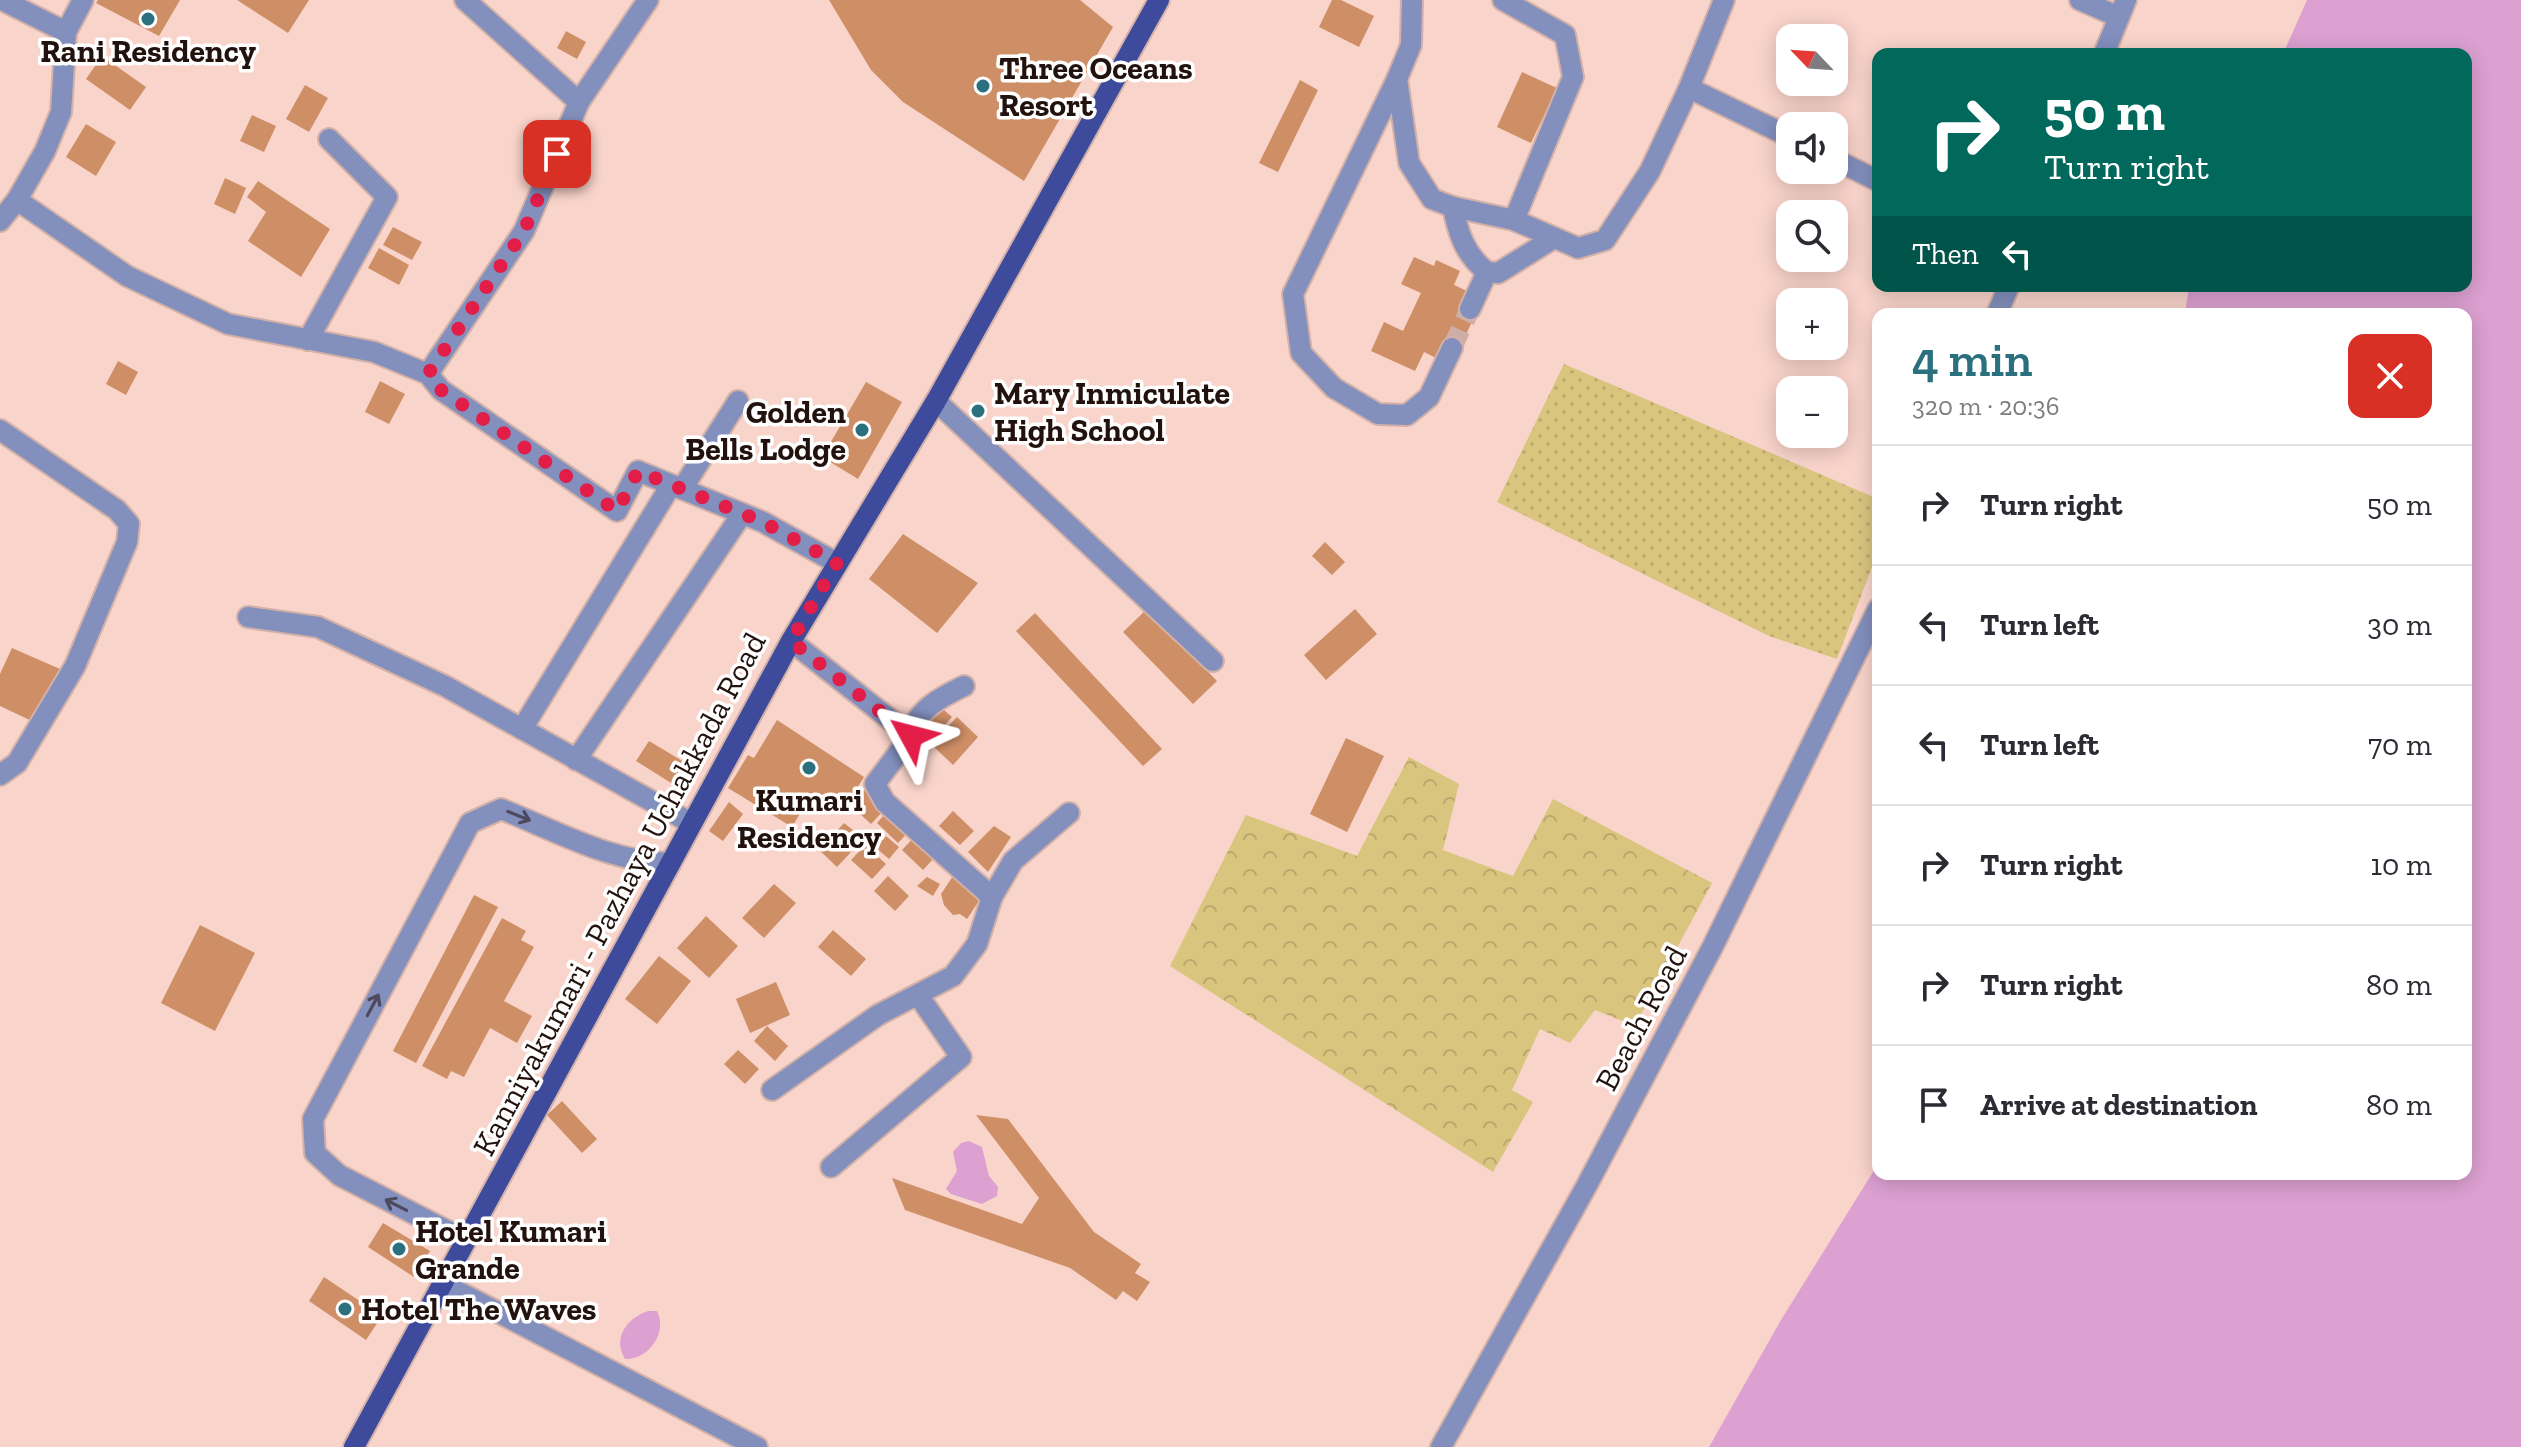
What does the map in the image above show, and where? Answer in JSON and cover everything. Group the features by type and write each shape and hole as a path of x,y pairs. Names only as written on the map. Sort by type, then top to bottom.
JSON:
{"main road":[{"name":"Kanniyakumari - Pazhaya Uchakkada Road","path":"354,1447 791,641 936,401 1159,0"}],"street":[{"path":"2,0 66,32"},
{"path":"0,221 17,200 45,151 61,112 66,32 83,0"},
{"path":"465,0 579,102"},
{"path":"428,374 524,231 579,102 648,0"},
{"path":"1412,0 1411,45 1293,294 1301,353 1334,388 1378,414 1407,415 1429,397 1452,348"},
{"path":"1503,0 1565,35 1573,77 1514,220"},
{"path":"1397,79 1409,163 1432,199 1453,207 1514,220 1578,248 1605,240 1650,171 1689,88 1724,0"},
{"path":"2080,0 2122,8 2106,48"},
{"path":"1689,88 1776,130"},
{"path":"308,340 387,197 329,139"},
{"path":"1848,166 1872,178"},
{"path":"17,200 127,276 228,324 374,352 428,374 441,390 617,511 638,471 742,514 837,563"},
{"path":"1453,207 1459,237 1477,265 1487,272 1498,273 1554,238"},
{"path":"1470,309 1487,272"},
{"path":"522,729 677,487 738,401"},
{"path":"936,401 1213,661"},
{"path":"0,430 117,510 129,524 127,542 75,666 17,763 0,775"},
{"path":"576,760 742,514"},
{"path":"248,617 318,627 445,686 691,823"},
{"name":"Beach Road","path":"1441,1447 1587,1185 1713,946 1872,621"},
{"path":"791,641 911,736"},
{"path":"964,686 935,700 912,726 911,736 875,784 885,802 992,897"},
{"path":"465,1240 339,1175 315,1153 313,1119 470,823 501,809 599,848 650,863 670,863"},
{"path":"772,1090 878,1015 953,976 977,944 992,897 1013,861 1069,813"},
{"path":"831,1167 961,1057 918,995"},
{"path":"441,1286 459,1292 757,1447"}],"green space":[{"path":"1564,364 1872,496 1872,567 1837,659 1769,636 1497,502"},
{"path":"1409,757 1459,784 1443,850 1513,876 1553,799 1712,883 1635,1026 1595,1010 1570,1043 1540,1029 1512,1090 1533,1102 1493,1172 1170,966 1246,815 1357,856"}],"shaded area":[{"path":"2307,0 2521,0 2521,1447 1709,1447 1781,1320 1872,1174 1872,1180 2472,1180 2472,308 2186,308 2188,292 2472,292 2472,48 2286,48"},
{"path":"969,1141 982,1147 989,1176 998,1187 997,1196 982,1204 951,1194 946,1189 957,1171 953,1152 961,1143"},
{"path":"648,1311 657,1311 660,1319 658,1336 641,1355 625,1359 621,1351 621,1336 634,1318"}],"building":[{"name":"Rani Residency","path":"98,0 180,0 159,36 96,3"},
{"path":"237,0 309,0 288,33"},
{"name":"Three Oceans Resort","path":"829,0 1080,0 1113,27 1024,181 903,102 871,70"},
{"path":"1332,0 1341,0 1374,16 1359,47 1319,27"},
{"path":"566,31 586,42 577,59 557,48"},
{"path":"102,56 146,87 130,110 86,79"},
{"path":"1522,72 1557,88 1531,143 1497,127"},
{"path":"1300,80 1318,90 1278,172 1259,163"},
{"path":"305,85 328,98 309,132 286,119"},
{"path":"252,115 276,126 264,152 240,141"},
{"path":"86,124 116,142 96,176 66,157"},
{"path":"225,178 246,188 235,214 214,204"},
{"path":"258,181 330,229 301,277 248,241 266,212 247,197"},
{"path":"393,227 422,242 412,260 383,245"},
{"path":"379,248 409,265 399,285 368,268"},
{"path":"1414,257 1434,266 1436,260 1460,271 1454,285 1467,291 1458,310 1474,317 1460,348 1445,340 1436,358 1424,352 1415,371 1371,351 1384,322 1403,331 1421,293 1401,284"},
{"path":"118,361 138,372 126,395 106,384"},
{"path":"380,381 405,394 389,424 365,412"},
{"name":"Golden Bells Lodge","path":"866,382 902,402 858,479 822,457"},
{"path":"903,534 978,583 937,633 869,579"},
{"path":"1325,542 1345,562 1332,575 1312,556"},
{"path":"1147,609 1217,681 1193,704 1123,632"},
{"path":"1355,609 1377,634 1326,680 1304,655"},
{"path":"1035,613 1162,749 1143,766 1016,631"},
{"path":"12,648 60,669 36,723 0,706 0,674"},
{"path":"937,704 952,717 931,740 917,727"},
{"path":"957,717 978,737 953,765 931,744"},
{"name":"Kumari Residency","path":"777,720 864,777 841,814 811,795 792,827 728,788 748,755 754,758"},
{"path":"1346,738 1384,756 1347,832 1310,814"},
{"path":"649,741 689,765 676,786 636,761"},
{"path":"864,790 885,809 871,824 850,805"},
{"path":"729,802 743,814 723,841 709,831"},
{"path":"890,808 912,828 898,843 877,823"},
{"path":"953,811 974,831 960,845 939,826"},
{"path":"844,823 858,834 850,845 835,833"},
{"path":"994,826 1011,837 988,872 968,852"},
{"path":"830,832 851,852 837,867 816,847"},
{"path":"916,835 937,855 923,870 902,850"},
{"path":"886,836 899,847 889,859 876,848"},
{"path":"865,845 886,864 872,879 851,860"},
{"path":"955,873 961,877 958,882 975,894 983,895 967,919 960,914 953,915 944,905 941,894"},
{"path":"888,876 909,896 895,911 874,891"},
{"path":"927,877 940,884 933,896 917,886"},
{"path":"774,884 796,903 764,938 742,918"},
{"path":"474,895 498,907 416,1063 393,1051"},
{"path":"706,916 738,946 709,978 677,948"},
{"path":"502,918 526,931 521,940 534,947 504,1001 532,1016 517,1043 490,1028 464,1077 451,1071 447,1079 422,1066"},
{"path":"200,925 255,953 215,1031 161,1003"},
{"path":"833,930 866,959 851,976 818,947"},
{"path":"659,956 691,981 657,1024 625,999"},
{"path":"776,982 790,1015 750,1033 736,999"},
{"path":"767,1026 788,1046 775,1061 754,1041"},
{"path":"738,1050 759,1069 745,1084 724,1064"},
{"path":"562,1101 597,1139 582,1153 547,1115"},
{"path":"976,1115 1008,1119 1094,1232 1141,1264 1135,1273 1150,1282 1137,1301 1123,1291 1116,1300 1070,1268 905,1210 892,1178 1022,1224 1039,1198"},
{"name":"Hotel Kumari Grande","path":"383,1223 430,1251 414,1277 368,1247"},
{"name":"Hotel The Waves","path":"324,1277 382,1316 366,1340 309,1301"}],"tunnel":[{"path":"1452,348 1470,309"}],"place":[{"name":"Rani Residency","path":"148,19"},
{"name":"Three Oceans Resort","path":"983,86"},
{"name":"Mary Inmiculate High School","path":"978,411"},
{"name":"Golden Bells Lodge","path":"862,430"},
{"name":"Kumari Residency","path":"809,768"},
{"name":"Hotel Kumari Grande","path":"399,1249"},
{"name":"Hotel The Waves","path":"345,1309"}],"route":[{"path":"557,154 524,231 428,374 441,390 617,511 638,471 763,522 837,563 791,641 911,736"}]}
